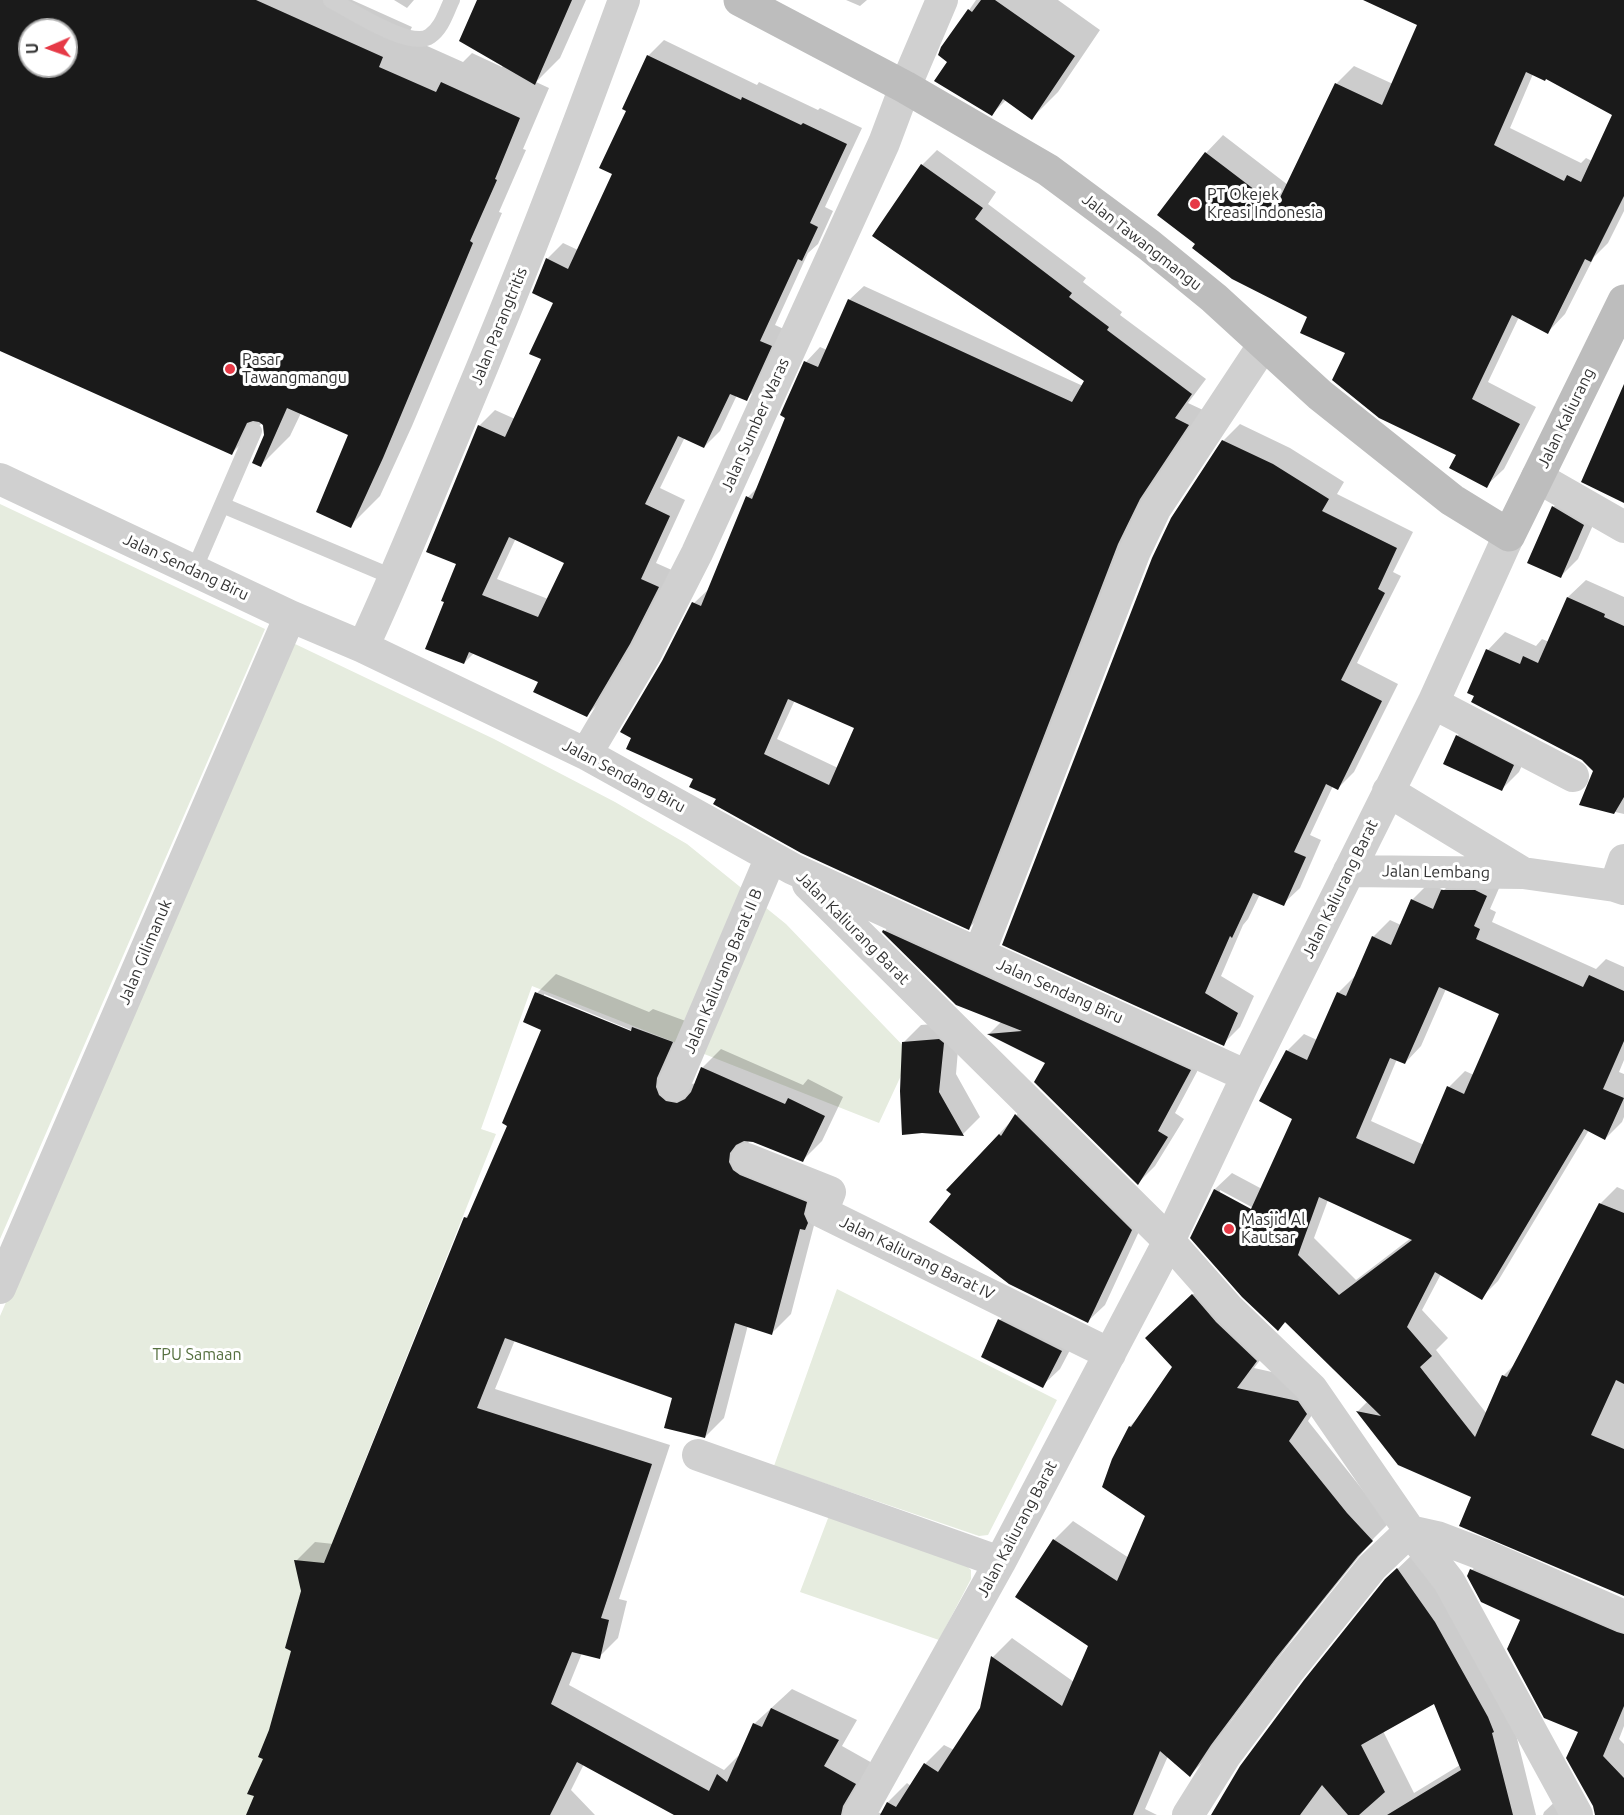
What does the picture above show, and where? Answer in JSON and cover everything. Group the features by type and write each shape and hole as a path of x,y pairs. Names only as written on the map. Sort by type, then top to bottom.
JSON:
{"main road":[{"name":"Jalan Tawangmangu","path":"740,0 905,87 1048,170 1149,245 1214,298 1320,395 1452,500 1509,536"},
{"name":"Jalan Kaliurang","path":"1509,536 1624,301"}],"street":[{"name":"Jalan Parangtritis","path":"363,647 395,578 514,291 571,146 624,0"},
{"name":"Jalan Sumber Waras","path":"586,754 646,653 697,553 884,143 942,0"},
{"path":"979,954 1135,551 1155,509 1263,344"},
{"path":"1537,477 1624,527"},
{"name":"Jalan Sendang Biru","path":"0,478 586,754 782,863 1247,1076"},
{"name":"Jalan Kaliurang Barat","path":"860,1815 1000,1562 1169,1241 1247,1076 1433,704 1509,536"},
{"name":"Jalan Gilimanuk","path":"0,1288 290,616"},
{"path":"1433,704 1573,776"},
{"name":"Jalan Lembang","path":"1388,791 1523,873"},
{"name":"Jalan Kaliurang Barat","path":"782,863 1169,1241"},
{"name":"Jalan Kaliurang Barat II B","path":"674,1085 782,863"},
{"name":"Jalan Lembang","path":"1348,871 1523,873 1621,878"},
{"name":"Jalan Kaliurang Barat IV","path":"747,1159 830,1192 822,1212 1110,1354"},
{"path":"1169,1241 1229,1309 1312,1389 1410,1531 1449,1581 1577,1815"},
{"path":"698,1455 1000,1562"},
{"path":"1410,1531 1437,1537 1484,1555 1624,1616"},
{"path":"1188,1815 1225,1756 1290,1669 1371,1567 1410,1531"}],"lane":[{"path":"331,0 403,37 416,40 429,38 440,27 452,0"},
{"path":"194,570 254,431"},
{"path":"222,505 395,578"}],"green space":[{"path":"0,504 265,629 0,1239"},
{"name":"TPU Samaan","path":"293,643 494,739 615,802 687,844 786,924 911,1054 879,1123 532,986 481,1129 496,1134 341,1520 251,1815 0,1815 0,1316"},
{"path":"837,1289 1057,1400 988,1535 979,1536 774,1466"},
{"path":"830,1513 971,1570 971,1579 939,1640 800,1592"}],"building":[{"name":"Pasar Tawangmangu","path":"0,0 256,0 383,57 379,67 436,92 441,82 520,118 495,179 497,180 470,241 473,243 383,458 351,528 316,512 348,435 287,408 261,467 252,463 264,435 263,425 259,422 247,423 232,455 0,351"},
{"path":"477,0 572,0 535,85 459,41"},
{"path":"981,0 995,0 1075,56 1032,120 1003,99 992,116 934,81 947,62 938,55 941,47 968,9 972,12"},
{"path":"1363,0 1624,0 1624,196 1591,262 1585,259 1548,334 1512,315 1472,399 1520,424 1487,488 1449,468 1456,455 1379,418 1332,380 1345,353 1300,333 1307,317 1232,279 1192,248 1195,244 1157,215 1205,152 1276,206 1335,83 1382,105 1417,25","holes":["1526,72 1545,81 1546,79 1612,115 1581,182 1567,175 1564,181 1494,145"]},
{"path":"647,55 741,100 742,97 847,144 810,223 818,227 802,261 798,259 760,341 772,346 747,401 730,394 704,448 678,436 645,504 670,516 641,579 659,587 630,644 587,717 533,692 538,682 469,652 464,664 425,649 456,564 426,552 478,425 505,437 541,359 529,354 553,303 532,293 546,258 568,269 612,174 599,168 626,111 622,109","holes":["509,537 564,563 538,617 482,595"]},
{"path":"921,164 983,208 975,219 1072,293 1069,297 1109,327 1107,330 1192,394 1175,418 1189,425 1140,499 1118,544 969,930 801,853 713,804 716,799 689,787 693,779 626,749 631,738 620,732 662,661 692,602 701,606 746,496 752,499 785,418 780,415 804,361 818,367 848,299 1072,402 1084,381 872,236","holes":["788,699 854,728 829,785 764,754"]},
{"path":"1624,384 1624,503 1581,482"},
{"path":"1222,440 1273,464 1329,499 1322,511 1397,548 1378,589 1385,593 1341,680 1382,701 1338,790 1326,784 1294,852 1306,857 1284,906 1253,893 1232,938 1230,936 1205,993 1238,1013 1224,1046 1002,945 1152,558 1171,518"},
{"path":"1552,506 1584,525 1561,578 1527,563"},
{"path":"1567,597 1605,614 1604,617 1624,626 1624,797 1614,814 1579,805 1593,771 1582,760 1471,702 1474,696 1467,693 1486,649 1520,664 1523,656 1538,663"},
{"path":"1456,735 1514,765 1502,791 1443,764"},
{"path":"1441,890 1475,890 1487,896 1474,926 1480,929 1476,939 1583,987 1589,975 1624,991 1624,1041 1603,1089 1624,1098 1605,1140 1584,1129 1482,1300 1435,1272 1407,1327 1432,1356 1420,1367 1475,1437 1502,1375 1507,1377 1599,1203 1624,1213 1624,1384 1616,1380 1591,1435 1624,1449 1624,1596 1459,1526 1471,1497 1398,1465 1356,1411 1381,1416 1285,1322 1278,1331 1242,1297 1190,1238 1214,1189 1251,1209 1292,1119 1259,1101 1286,1050 1307,1060 1337,992 1346,996 1372,936 1391,945 1411,899 1433,909","holes":["1439,987 1499,1014 1464,1094 1447,1086 1414,1164 1356,1138 1390,1058 1405,1064","1319,1197 1412,1240 1339,1295 1298,1255"]},
{"path":"883,930 1191,1070 1158,1131 1168,1137 1138,1185 1034,1082 1045,1063 987,1034 1022,1031 956,1005 882,932"},
{"path":"535,992 631,1031 632,1027 673,1042 657,1078 656,1087 659,1095 666,1101 677,1103 685,1099 691,1092 701,1067 785,1104 788,1098 825,1116 803,1162 753,1142 744,1141 736,1145 730,1153 729,1162 733,1170 740,1175 807,1202 804,1214 808,1223 805,1230 800,1229 772,1335 735,1323 705,1438 664,1428 672,1398 505,1338 477,1408 652,1464 601,1618 609,1620 600,1659 572,1652 551,1704 709,1791 717,1774 727,1782 753,1723 762,1727 771,1708 839,1740 824,1766 856,1784 843,1806 841,1815 674,1815 577,1762 550,1815 246,1815 254,1796 247,1794 263,1759 258,1757 269,1730 291,1651 285,1648 301,1591 294,1560 324,1563 464,1217 467,1218 507,1126 502,1123 541,1030 523,1022"},
{"path":"939,1039 944,1043 939,1092 964,1136 922,1133 902,1135 900,1091 902,1042"},
{"path":"1015,1114 1132,1230 1088,1323 1009,1284 929,1222 951,1194 946,1190 999,1134 1001,1136"},
{"path":"1192,1294 1216,1322 1257,1361 1237,1388 1298,1401 1307,1414 1289,1441 1347,1513 1373,1541 1358,1556 1276,1658 1190,1777 1160,1751 1133,1815 880,1815 887,1802 896,1807 924,1763 938,1772 980,1708 991,1656 1062,1706 1088,1646 1015,1597 1053,1539 1117,1581 1145,1516 1102,1487 1112,1459 1129,1426 1131,1427 1172,1367 1145,1338"},
{"path":"998,1319 1062,1351 1043,1388 981,1357"},
{"path":"1397,1568 1435,1622 1488,1717 1494,1732 1492,1733 1513,1815 1387,1815 1461,1770 1434,1704 1361,1745 1385,1792 1359,1815 1348,1815 1322,1785 1300,1815 1211,1815 1240,1766 1304,1680 1385,1579"},
{"path":"1470,1569 1624,1634 1624,1706 1603,1756 1624,1778 1624,1815 1595,1815 1593,1806 1566,1758 1578,1732 1544,1718 1507,1649 1520,1620 1481,1602 1467,1576"}],"place":[{"name":"PT Okejek Kreasi Indonesia","path":"1195,204"},
{"name":"Pasar Tawangmangu","path":"230,369"},
{"name":"Masjid Al Kautsar","path":"1229,1229"}]}
